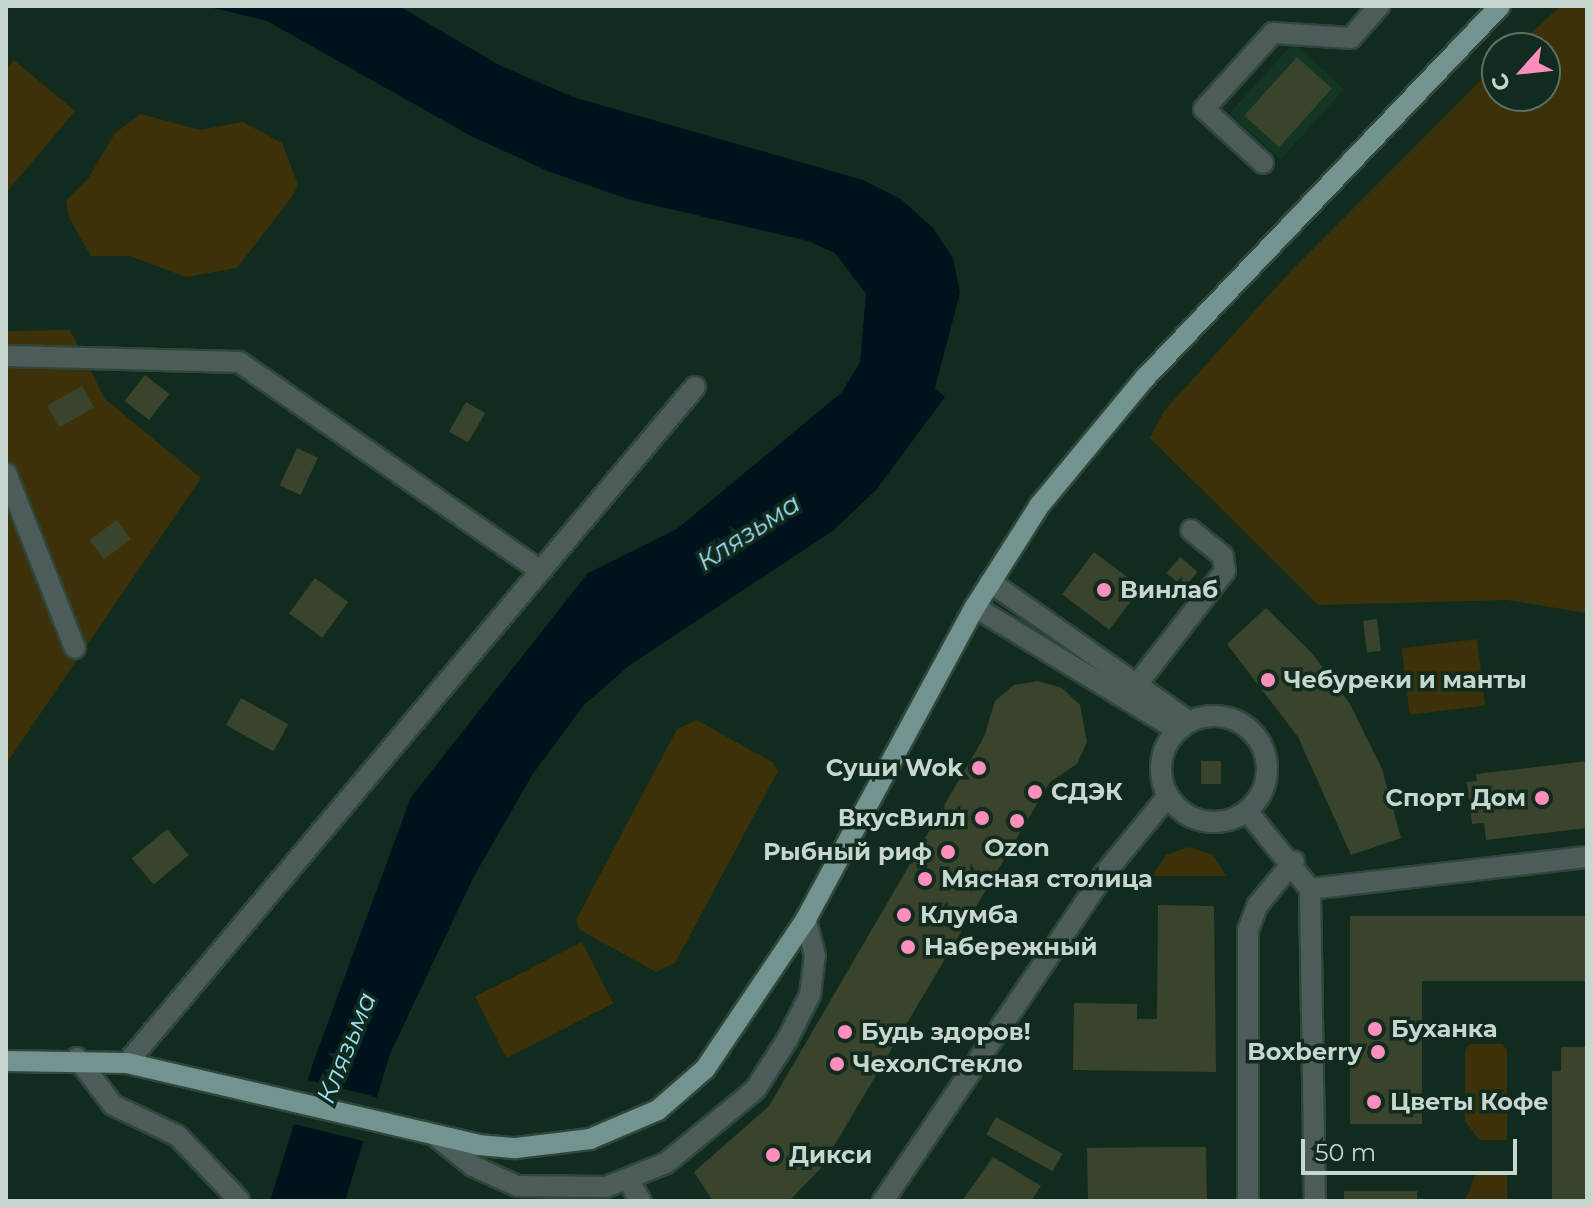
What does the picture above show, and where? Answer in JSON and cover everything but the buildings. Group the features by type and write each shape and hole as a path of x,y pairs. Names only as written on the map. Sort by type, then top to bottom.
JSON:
{"main road":[{"path":"6,1061 77,1058 127,1063 432,1136 516,1148 590,1139 658,1110 705,1069 806,919 975,607 1039,506 1145,378 1500,6"}],"street":[{"path":"1263,163 1204,109 1273,33 1351,38 1379,6"},
{"path":"6,356 239,362 541,571"},
{"path":"127,1063 695,387"},
{"path":"6,473 75,648"},
{"path":"1138,683 1225,571 1223,556 1191,530"},
{"path":"990,582 1138,683 1184,726"},
{"path":"975,607 1184,726"},
{"path":"1220,716 1259,741 1268,770 1247,811 1210,822 1186,814 1168,796 1162,757 1184,726 1220,716"},
{"path":"883,1201 1105,873 1168,796"},
{"path":"1247,811 1294,861 1310,889 1315,1201"},
{"path":"1310,889 1587,857"},
{"path":"1248,1201 1248,930 1257,906 1294,861"},
{"path":"432,1136 473,1166 517,1186 562,1190 629,1182 714,1130 755,1090 810,995 815,956 806,919"},
{"path":"77,1058 113,1105 178,1136 239,1200"},
{"path":"629,1182 641,1201"}],"shaded area":[{"path":"1561,6 1587,6 1587,613 1507,600 1318,605 1150,438 1164,411 1290,272 1481,80 1481,112 1561,112 1561,32 1532,32"},
{"path":"1293,43 1344,89 1281,160 1229,114"},
{"path":"14,60 75,111 6,193 6,70"},
{"path":"141,114 200,130 243,122 282,143 298,184 294,194 237,268 186,277 130,256 91,256 69,218 66,201 88,179 115,133"},
{"path":"70,330 105,399 201,478 6,764 6,331"},
{"path":"1477,639 1485,706 1410,715 1402,648"},
{"path":"697,720 772,762 778,771 675,963 656,972 580,930 576,920 677,729"},
{"path":"1189,847 1213,855 1226,876 1152,876 1166,855"},
{"path":"582,942 613,1003 506,1058 475,996"},
{"path":"1470,1044 1502,1044 1507,1050 1507,1140 1479,1140 1465,1121 1465,1050"},
{"path":"1476,1173 1507,1173 1507,1201 1465,1201"}],"water":[{"name":"Клязьма","path":"205,6 399,6 499,65 573,97 863,180 901,199 933,228 953,258 960,293 935,388 945,397 876,490 834,530 630,665 584,705 532,775 473,878 390,1054 345,1201 270,1201 314,1060 411,797 588,573 677,529 842,392 860,362 866,294 835,253 808,241 631,200 550,172 471,136 267,21"}],"pier":[{"path":"304,1079 379,1098 368,1142 293,1124"}],"place":[{"name":"Винлаб","path":"1104,590"},
{"name":"Чебуреки и манты","path":"1268,680"},
{"name":"Суши Wok","path":"979,768"},
{"name":"СДЭК","path":"1035,792"},
{"name":"Спорт Дом","path":"1542,798"},
{"name":"ВкусВилл","path":"982,818"},
{"name":"Ozon","path":"1017,821"},
{"name":"Рыбный риф","path":"948,852"},
{"name":"Мясная столица","path":"925,879"},
{"name":"Клумба","path":"904,915"},
{"name":"Набережный","path":"908,947"},
{"name":"Буханка","path":"1375,1029"},
{"name":"Будь здоров!","path":"845,1032"},
{"name":"Boxberry","path":"1378,1052"},
{"name":"ЧехолСтекло","path":"837,1064"},
{"name":"Цветы Кофе","path":"1374,1102"},
{"name":"Дикси","path":"773,1155"}]}
